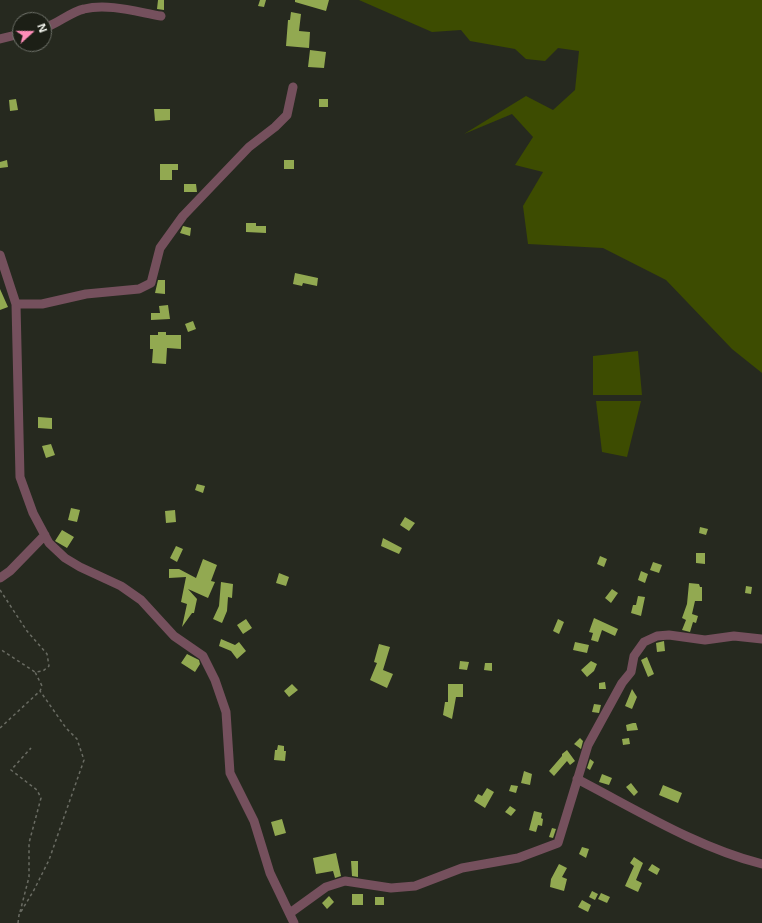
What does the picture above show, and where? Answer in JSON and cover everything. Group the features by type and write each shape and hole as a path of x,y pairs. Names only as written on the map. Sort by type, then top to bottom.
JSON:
{"street":[{"path":"52,25 83,9 104,7 161,16"},
{"path":"0,39 12,36"},
{"path":"16,304 42,304 86,294 139,289 152,283 160,248 183,216 248,147 275,127 287,115 293,88"},
{"path":"0,255 16,304 20,477 33,513 49,542 65,558 80,567 121,586 141,600 174,636 202,656 216,680 226,712 230,773 254,821 270,873 294,923"},
{"path":"0,578 10,571 45,535"},
{"path":"290,914 326,887 345,881 391,888 415,886 462,868 518,858 558,843 588,745 622,683 631,672 634,656 644,642 657,636 669,635 705,640 734,636 762,639"},
{"path":"577,779 697,842 740,858 762,864"}],"path":[{"path":"0,590 27,631 47,654 49,666 43,672 35,672"},
{"path":"0,649 35,672 42,686 40,691 0,728"},
{"path":"19,915 49,860 84,760 77,739 66,728 40,691"},
{"path":"18,923 29,877 29,842 41,798 37,790 11,770 31,748"}],"shaded area":[{"path":"359,0 762,0 762,373 732,349 666,280 603,248 528,244 523,206 543,172 515,165 533,137 512,114 464,134 526,96 553,110 575,90 579,51 558,48 545,61 526,59 515,49 470,41 461,30 432,32"},
{"path":"638,351 642,395 593,395 593,356"},
{"path":"596,401 641,401 627,457 602,452"}],"building":[{"path":"158,0 164,0 164,10 157,9"},
{"path":"260,0 266,0 264,7 258,6"},
{"path":"295,0 329,0 326,11 295,2"},
{"path":"291,12 301,14 299,31 310,32 309,48 286,46 288,20 290,20"},
{"path":"310,50 326,52 324,68 308,67"},
{"path":"16,99 18,110 10,111 9,100"},
{"path":"319,99 328,99 328,107 319,107"},
{"path":"154,109 170,109 170,120 155,121"},
{"path":"7,160 8,167 0,168 0,162"},
{"path":"284,160 294,160 294,169 284,169"},
{"path":"160,164 178,164 178,170 172,170 172,180 160,180"},
{"path":"184,184 196,184 197,192 184,192"},
{"path":"246,223 256,223 256,226 266,226 266,233 246,232"},
{"path":"183,226 191,228 190,236 180,233"},
{"path":"295,273 318,278 317,286 303,283 302,286 293,284"},
{"path":"158,280 165,280 165,294 155,293"},
{"path":"0,289 8,307 0,310"},
{"path":"168,305 170,319 151,320 151,313 160,313 159,306"},
{"path":"193,321 196,329 188,332 185,324"},
{"path":"158,332 166,332 166,335 181,335 181,349 167,348 166,364 152,363 153,349 150,349 150,335 158,335"},
{"path":"38,417 52,418 52,429 38,428"},
{"path":"51,444 55,455 46,458 42,446"},
{"path":"197,484 205,486 203,493 195,490"},
{"path":"71,508 80,510 77,522 68,520"},
{"path":"175,510 176,522 166,523 165,511"},
{"path":"405,517 415,523 409,531 400,525"},
{"path":"700,527 708,529 706,535 699,533"},
{"path":"62,530 74,537 67,548 55,541"},
{"path":"383,538 402,548 399,554 381,546"},
{"path":"176,546 183,549 177,562 170,558"},
{"path":"696,553 705,553 705,564 696,563"},
{"path":"600,556 607,559 604,567 597,564"},
{"path":"203,559 217,565 211,581 215,582 208,598 188,589 197,599 194,613 192,613 182,627 187,604 181,602 186,577 169,578 169,569 179,569 196,578"},
{"path":"653,562 662,565 659,573 650,570"},
{"path":"641,571 648,574 645,583 638,580"},
{"path":"279,573 289,577 286,586 276,583"},
{"path":"221,582 233,584 232,598 228,597 227,611 222,623 213,619 219,606"},
{"path":"689,583 699,584 700,587 702,587 702,601 695,601 692,614 698,616 696,623 693,622 690,632 682,630 686,620 682,618 687,604"},
{"path":"746,586 752,587 751,594 745,593"},
{"path":"612,589 618,593 611,603 605,598"},
{"path":"638,596 645,597 641,616 631,613 633,605 636,605"},
{"path":"594,618 618,629 615,636 602,630 598,642 591,640 593,633 589,632"},
{"path":"246,619 252,628 243,634 237,625"},
{"path":"558,619 564,622 559,634 553,631"},
{"path":"221,639 235,645 239,642 246,651 237,659 231,651 219,646"},
{"path":"664,641 665,651 657,652 656,643"},
{"path":"575,642 589,645 587,653 573,650"},
{"path":"379,644 390,647 383,670 393,674 387,688 370,680 377,663 374,662"},
{"path":"187,654 199,660 200,664 195,672 181,663"},
{"path":"647,657 654,674 648,677 641,660"},
{"path":"460,661 469,662 467,670 459,669"},
{"path":"591,661 597,664 594,671 587,677 581,670"},
{"path":"485,663 492,663 492,671 484,670"},
{"path":"605,682 606,689 599,689 599,683"},
{"path":"292,684 298,690 289,697 284,691"},
{"path":"448,684 463,684 463,697 456,697 452,719 443,715 445,702 448,702"},
{"path":"632,689 637,697 632,709 625,706"},
{"path":"594,704 601,705 599,713 592,712"},
{"path":"636,723 638,730 627,731 626,725"},
{"path":"580,738 583,741 581,749 574,744"},
{"path":"629,738 630,744 623,745 622,739"},
{"path":"278,745 284,746 284,751 286,751 285,761 274,760 275,750 277,750"},
{"path":"567,750 575,761 570,765 567,761 554,776 549,771"},
{"path":"590,759 594,762 590,770 587,768"},
{"path":"524,771 532,774 530,785 521,783"},
{"path":"602,774 612,778 609,785 599,782"},
{"path":"631,783 638,792 634,796 626,787"},
{"path":"511,785 518,786 516,793 509,791"},
{"path":"663,785 682,793 678,803 659,795"},
{"path":"487,788 494,792 485,808 474,801 478,794 482,796"},
{"path":"510,806 516,810 511,816 505,812"},
{"path":"534,811 542,813 541,818 543,819 542,826 538,825 536,832 529,830"},
{"path":"282,819 286,833 275,836 271,822"},
{"path":"552,828 556,829 553,838 549,837"},
{"path":"582,847 589,849 586,858 579,854"},
{"path":"336,853 341,876 335,878 333,871 316,874 313,858"},
{"path":"634,857 643,863 636,880 642,883 638,892 625,886 634,866 630,863"},
{"path":"351,861 358,861 358,877 352,876"},
{"path":"559,864 567,868 562,877 567,879 564,891 550,887 551,879"},
{"path":"652,864 660,869 657,875 648,870"},
{"path":"592,891 598,894 595,900 589,897"},
{"path":"601,893 610,897 607,903 598,899"},
{"path":"352,894 363,894 363,905 352,905"},
{"path":"329,896 334,902 327,909 322,903"},
{"path":"375,897 384,897 384,905 375,905"},
{"path":"582,900 591,905 588,912 578,907"}]}
